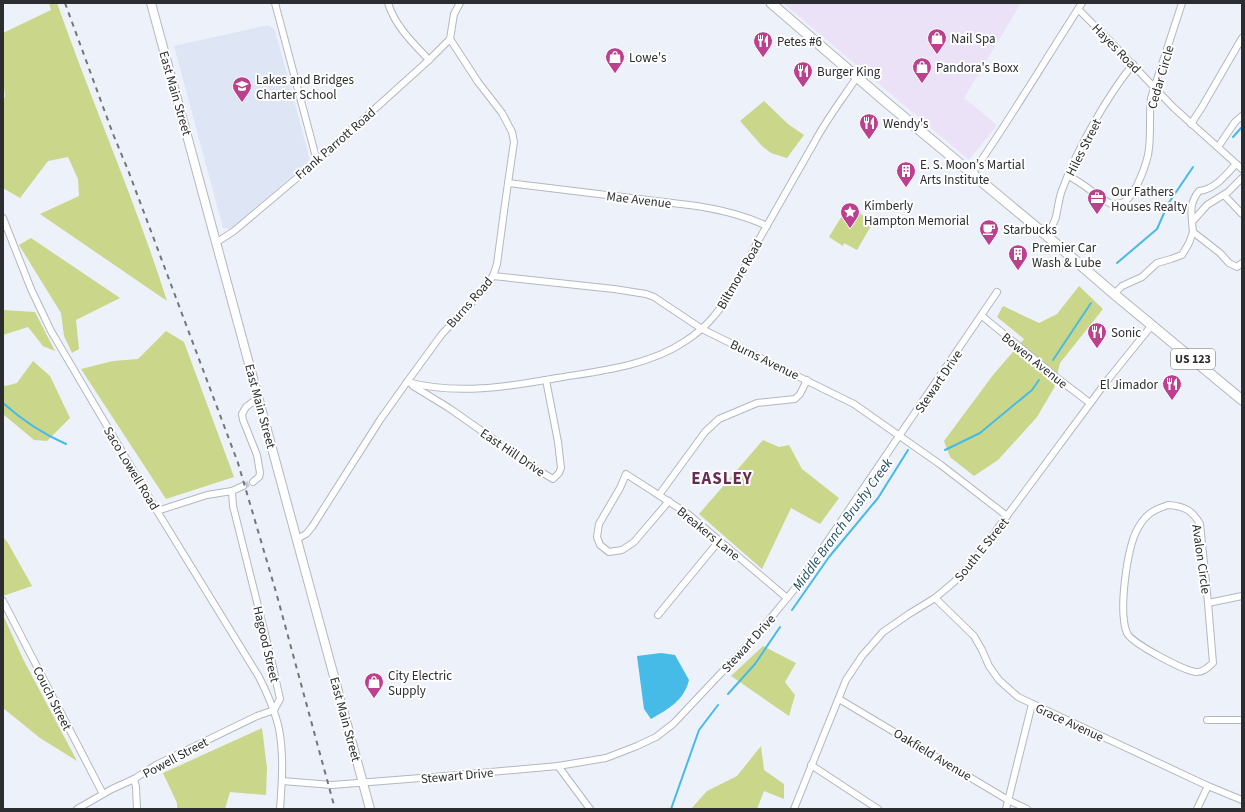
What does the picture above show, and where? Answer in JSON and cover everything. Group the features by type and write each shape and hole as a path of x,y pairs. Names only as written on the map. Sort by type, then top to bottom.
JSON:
{"highway":[{"name":"US 123","path":"771,3 1114,294 1242,400"},
{"name":"US 123","path":"1234,394 1242,405"}],"main road":[{"name":"East Main Street","path":"152,3 370,809"}],"street":[{"path":"275,3 317,161"},
{"path":"388,3 403,32 429,60"},
{"path":"450,40 454,14 460,3"},
{"path":"972,174 995,142 1082,3"},
{"name":"Cedar Circle","path":"1068,176 1078,180 1095,194 1112,204 1124,202 1132,194 1142,173 1148,155 1149,111 1182,3"},
{"name":"Hayes Road","path":"1078,9 1133,64 1155,89 1242,170"},
{"path":"1191,124 1242,38"},
{"name":"Frank Parrott Road","path":"217,242 234,231 317,161 450,40"},
{"name":"Burns Road","path":"297,539 306,534 312,527 380,420 442,334 476,298 493,276 497,264 514,142 512,132 502,113 478,82 450,40"},
{"name":"Hiles Street","path":"1047,236 1056,218 1058,201 1068,176 1090,131 1122,78 1133,64"},
{"name":"Biltmore Road","path":"407,382 425,387 471,389 546,380 641,361 664,353 683,342 702,329 714,316 731,292 816,139 857,77"},
{"path":"1218,147 1235,122 1242,116"},
{"path":"1114,294 1122,286 1142,276 1157,262 1171,259 1182,254 1189,243 1193,232 1191,206 1194,197 1199,192 1216,185 1236,164"},
{"path":"1192,222 1207,205 1228,192 1242,178"},
{"name":"Mae Avenue","path":"508,183 697,206 727,211 767,226"},
{"path":"1224,195 1242,214"},
{"name":"Saco Lowell Road","path":"3,218 31,289 51,331 259,677 274,710"},
{"path":"1193,232 1220,253 1229,263 1237,267 1242,263"},
{"name":"Burns Avenue","path":"493,276 614,289 646,294 654,297 702,329 854,404 900,436 1007,516"},
{"name":"Stewart Drive","path":"282,781 332,785 558,766 606,758 644,743 656,736 673,724 756,636 797,586 998,292"},
{"name":"Bowen Avenue","path":"982,316 1061,381 1090,402"},
{"name":"South E Street","path":"794,809 811,764 840,699 846,680 862,656 883,632 935,598 954,582 975,559 1090,402 1152,325"},
{"name":"East Hill Drive","path":"407,382 429,395 536,469 553,479 559,473 561,468 558,442 546,380"},
{"path":"659,495 698,441 719,419 757,403 795,399 800,394 806,380"},
{"path":"253,482 259,477 260,473 257,455 242,414 246,407 258,398"},
{"name":"Breakers Lane","path":"669,501 634,542 622,550 609,552 600,546 597,537 599,524 620,488 626,474 669,501 688,514 787,598"},
{"path":"158,511 207,495 232,491 243,486"},
{"name":"Hagood Street","path":"232,491 233,506 280,698 274,710 279,728 282,750 280,809"},
{"name":"Avalon Circle","path":"1168,505 1179,506 1195,516 1200,524 1208,603 1213,663 1203,671 1196,672 1168,661 1138,643 1127,633 1124,616 1124,603 1128,560 1132,540 1138,528 1154,510 1168,505"},
{"path":"658,614 719,541"},
{"name":"Avalon Circle","path":"1208,603 1242,596"},
{"name":"Grace Avenue","path":"935,598 974,636 989,666 999,680 1014,694 1032,704 1208,786 1242,800"},
{"name":"Couch Street","path":"3,601 103,794"},
{"name":"Oakfield Avenue","path":"840,699 1008,800 1027,809"},
{"path":"1006,809 1032,704"},
{"name":"Powell Street","path":"77,809 156,766 250,719 274,710"},
{"path":"1207,720 1242,720"},
{"path":"811,764 878,809"},
{"path":"558,766 590,809"},
{"path":"134,779 137,809"},
{"path":"1197,809 1208,786"}],"shaded area":[{"path":"783,3 1021,3 964,98 997,125 969,160"},
{"name":"Lakes and Bridges Charter School","path":"268,25 275,30 310,160 231,229 223,228 174,46"}],"green space":[{"path":"49,3 57,3 155,263 167,301 40,214 79,196 78,179 68,157 48,161 20,198 3,188 3,99 5,97 3,75 3,33 51,10"},
{"path":"764,101 788,124 804,135 787,158 771,153 762,146 740,121"},
{"path":"848,206 870,220 871,226 857,250 844,243 843,246 829,237"},
{"path":"31,238 120,298 76,320 79,349 72,353 64,336 61,313 19,245"},
{"path":"1079,286 1103,309 1060,363 1054,388 1037,417 998,460 974,476 950,457 944,441 993,375 1024,339 997,317 1003,306 1039,323 1057,314"},
{"path":"3,310 35,312 55,351 43,346 28,327 3,335"},
{"path":"166,331 184,342 234,477 166,499 81,369 113,361 138,359"},
{"path":"33,361 50,376 70,418 47,441 34,440 3,414 3,384 5,386 17,383"},
{"path":"763,440 779,447 789,445 802,469 839,498 820,524 791,508 762,569 699,514"},
{"path":"3,537 8,543 32,586 3,596"},
{"path":"3,615 23,659 77,761 40,738 3,708"},
{"path":"763,646 796,663 785,682 795,695 789,716 731,676"},
{"path":"262,728 267,768 266,795 230,792 225,809 177,809 177,803 163,773"},
{"path":"761,746 764,770 784,784 784,799 764,791 757,809 691,809 707,791 737,776"}],"water":[{"path":"661,653 675,655 689,680 687,687 679,699 669,708 651,719 644,709 637,656"}],"waterway":[{"name":"Middle Branch Brushy Creek","path":"1233,137 1242,127"},
{"name":"Middle Branch Brushy Creek","path":"1117,263 1157,229 1168,204 1193,167"},
{"name":"Middle Branch Brushy Creek","path":"1053,360 1091,303"},
{"name":"Middle Branch Brushy Creek","path":"945,450 980,433 1032,390 1039,380"},
{"path":"3,403 33,426 66,444"},
{"name":"Middle Branch Brushy Creek","path":"792,610 829,557 878,498 908,450"},
{"name":"Middle Branch Brushy Creek","path":"728,694 755,664 780,627"},
{"name":"Middle Branch Brushy Creek","path":"671,809 699,730 718,705"}],"tunnel":[{"path":"243,486 253,482"}],"railway":[{"path":"65,3 238,463 276,592 335,809"}],"place":[{"name":"Nail Spa","path":"937,55"},
{"name":"Petes #6","path":"763,58"},
{"name":"Lowe's","path":"615,74"},
{"name":"Pandora's Boxx","path":"922,84"},
{"name":"Burger King","path":"803,88"},
{"name":"Lakes and Bridges Charter School","path":"242,103"},
{"name":"Wendy's","path":"869,140"},
{"name":"E. S. Moon’s Martial Arts Institute","path":"906,188"},
{"name":"Our Fathers Houses Realty","path":"1097,215"},
{"name":"Kimberly Hampton Memorial","path":"850,229"},
{"name":"Starbucks","path":"989,246"},
{"name":"Premier Car Wash & Lube","path":"1018,271"},
{"name":"Sonic","path":"1097,349"},
{"name":"El Jimador","path":"1172,401"},
{"name":"City Electric Supply","path":"374,699"}],"district":[{"name":"EASLEY","path":"722,478"}]}
